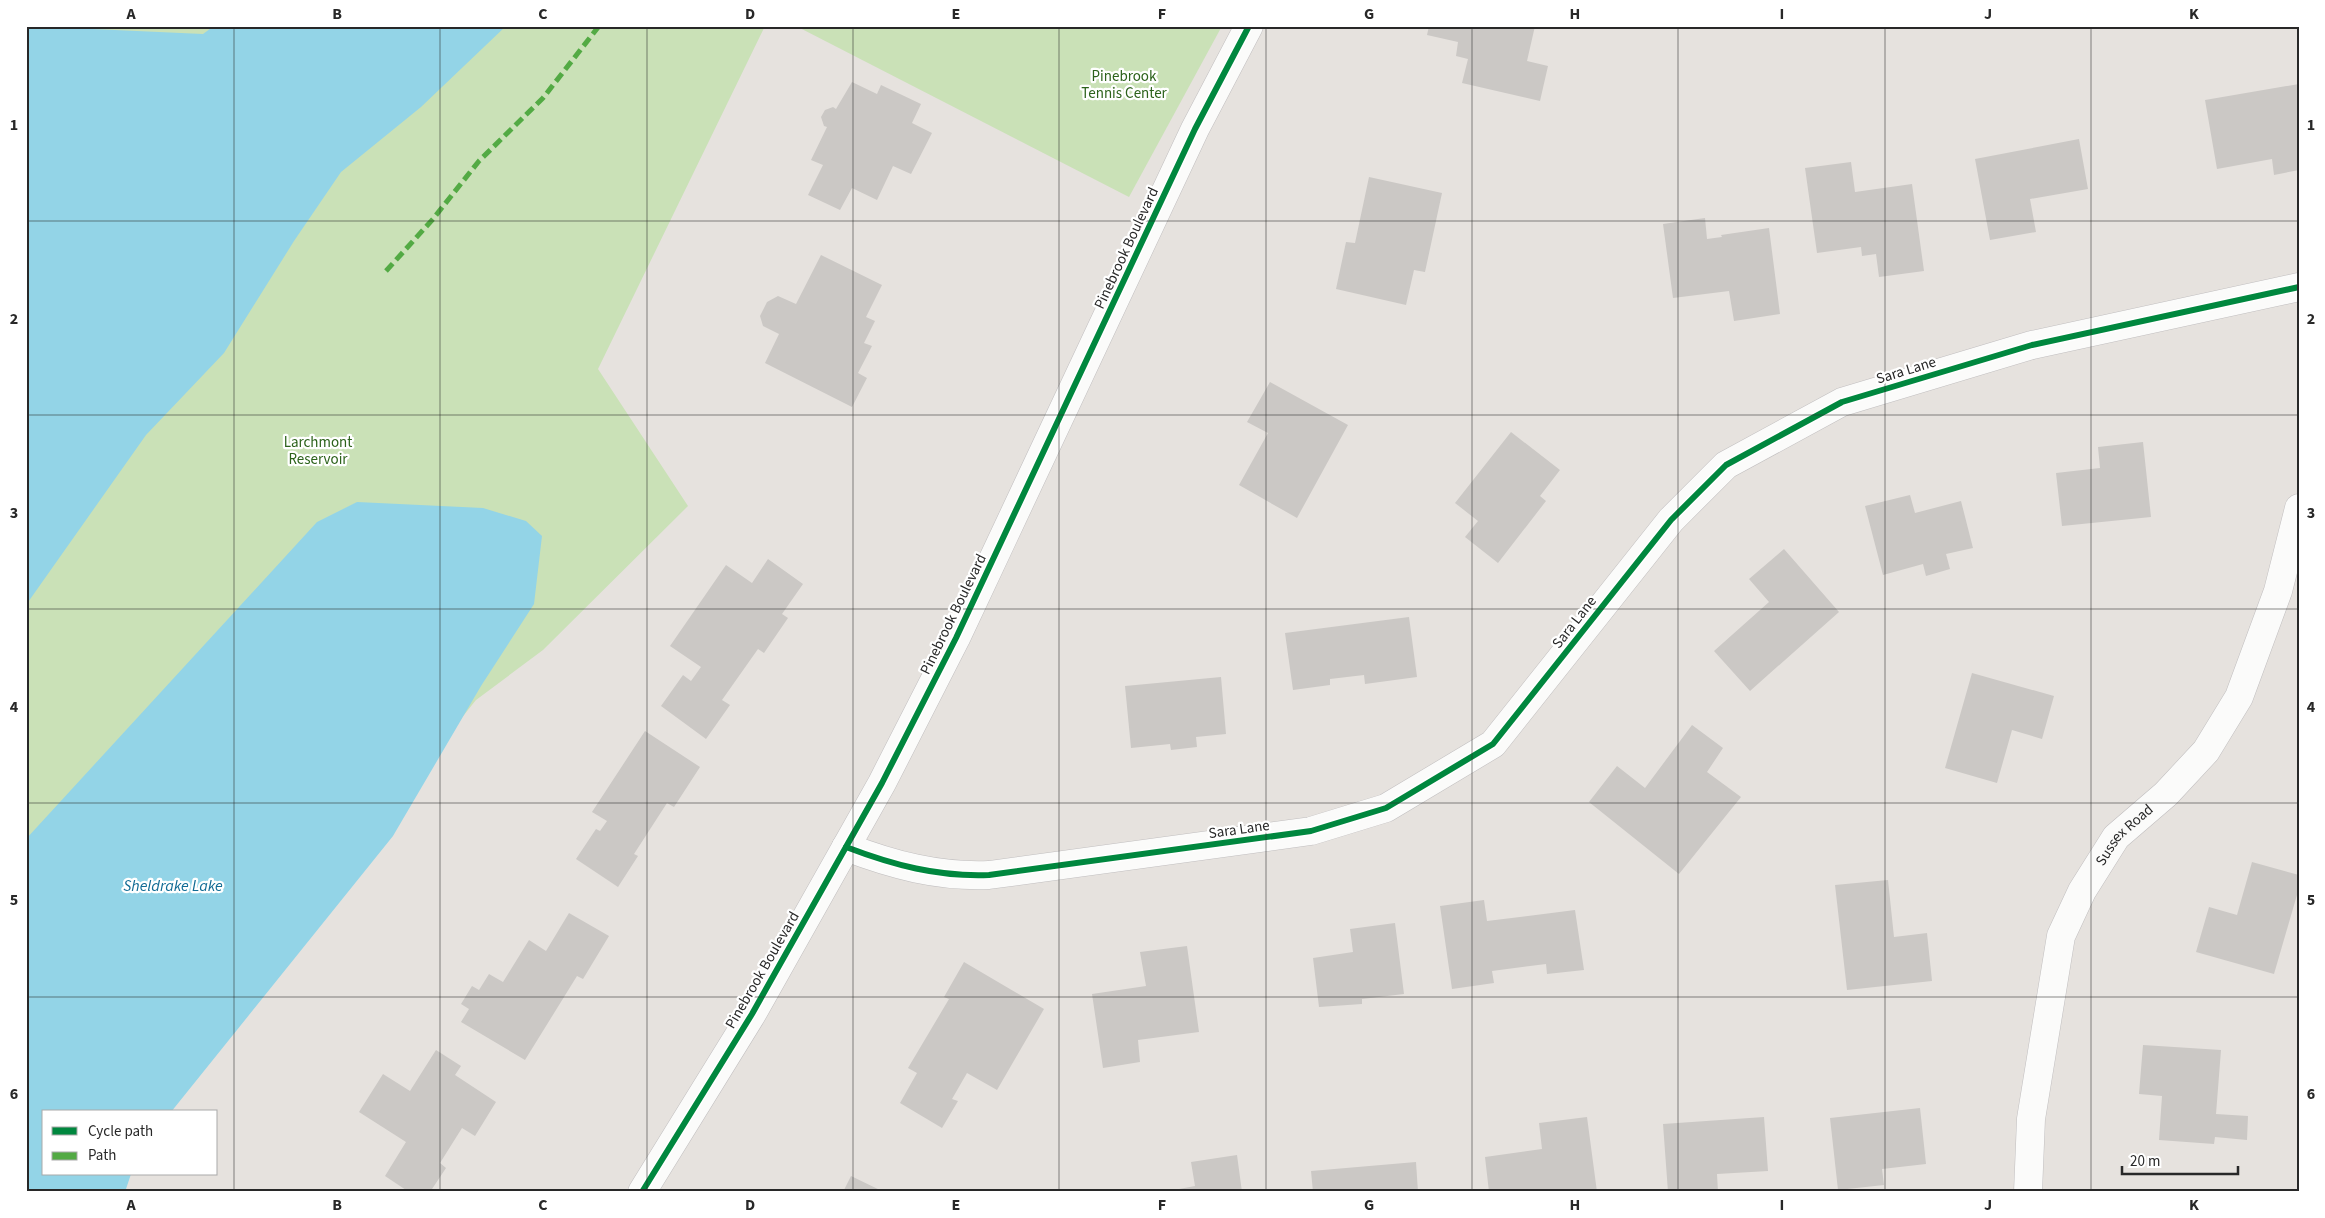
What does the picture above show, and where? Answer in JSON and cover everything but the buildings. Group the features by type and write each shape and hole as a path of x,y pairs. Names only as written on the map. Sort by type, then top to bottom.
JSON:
{"street":[{"name":"Pinebrook Boulevard","path":"642,1192 752,1014 846,847 923,704 1196,129 1248,26"},
{"name":"Sara Lane","path":"846,847 883,861 913,869 964,876 989,876 1311,831 1386,808 1493,744 1671,520 1726,465 1842,402 2032,345 2299,287"},
{"name":"Sussex Road","path":"2028,1192 2032,1119 2061,936 2082,891 2116,837 2166,794 2206,751 2239,697 2278,591 2299,508"}],"green space":[{"name":"Larchmont Reservoir","path":"26,26 765,26 598,369 688,506 543,650 476,700 147,1110 42,1110 42,1176 48,1176 81,1192 26,1192"},
{"name":"Pinebrook Tennis Center","path":"796,26 1222,26 1129,197"}],"water":[{"path":"26,26 203,34 214,26 506,26 421,107 341,172 294,241 224,353 146,435 26,605"},
{"name":"Sheldrake Lake","path":"357,502 483,508 526,521 542,536 534,604 481,686 393,836 173,1110 42,1110 42,1176 130,1176 125,1192 26,1192 26,839 317,522"}],"marked path":[{"path":"386,271 433,219 479,161 543,98 599,26"}],"cycle path":[{"path":"642,1192 752,1014 882,783 956,638 1195,129 1249,26"},
{"path":"846,847 898,864 934,872 989,875 1311,831 1386,808 1493,744 1671,520 1726,465 1842,402 2032,345 2299,287"}]}
